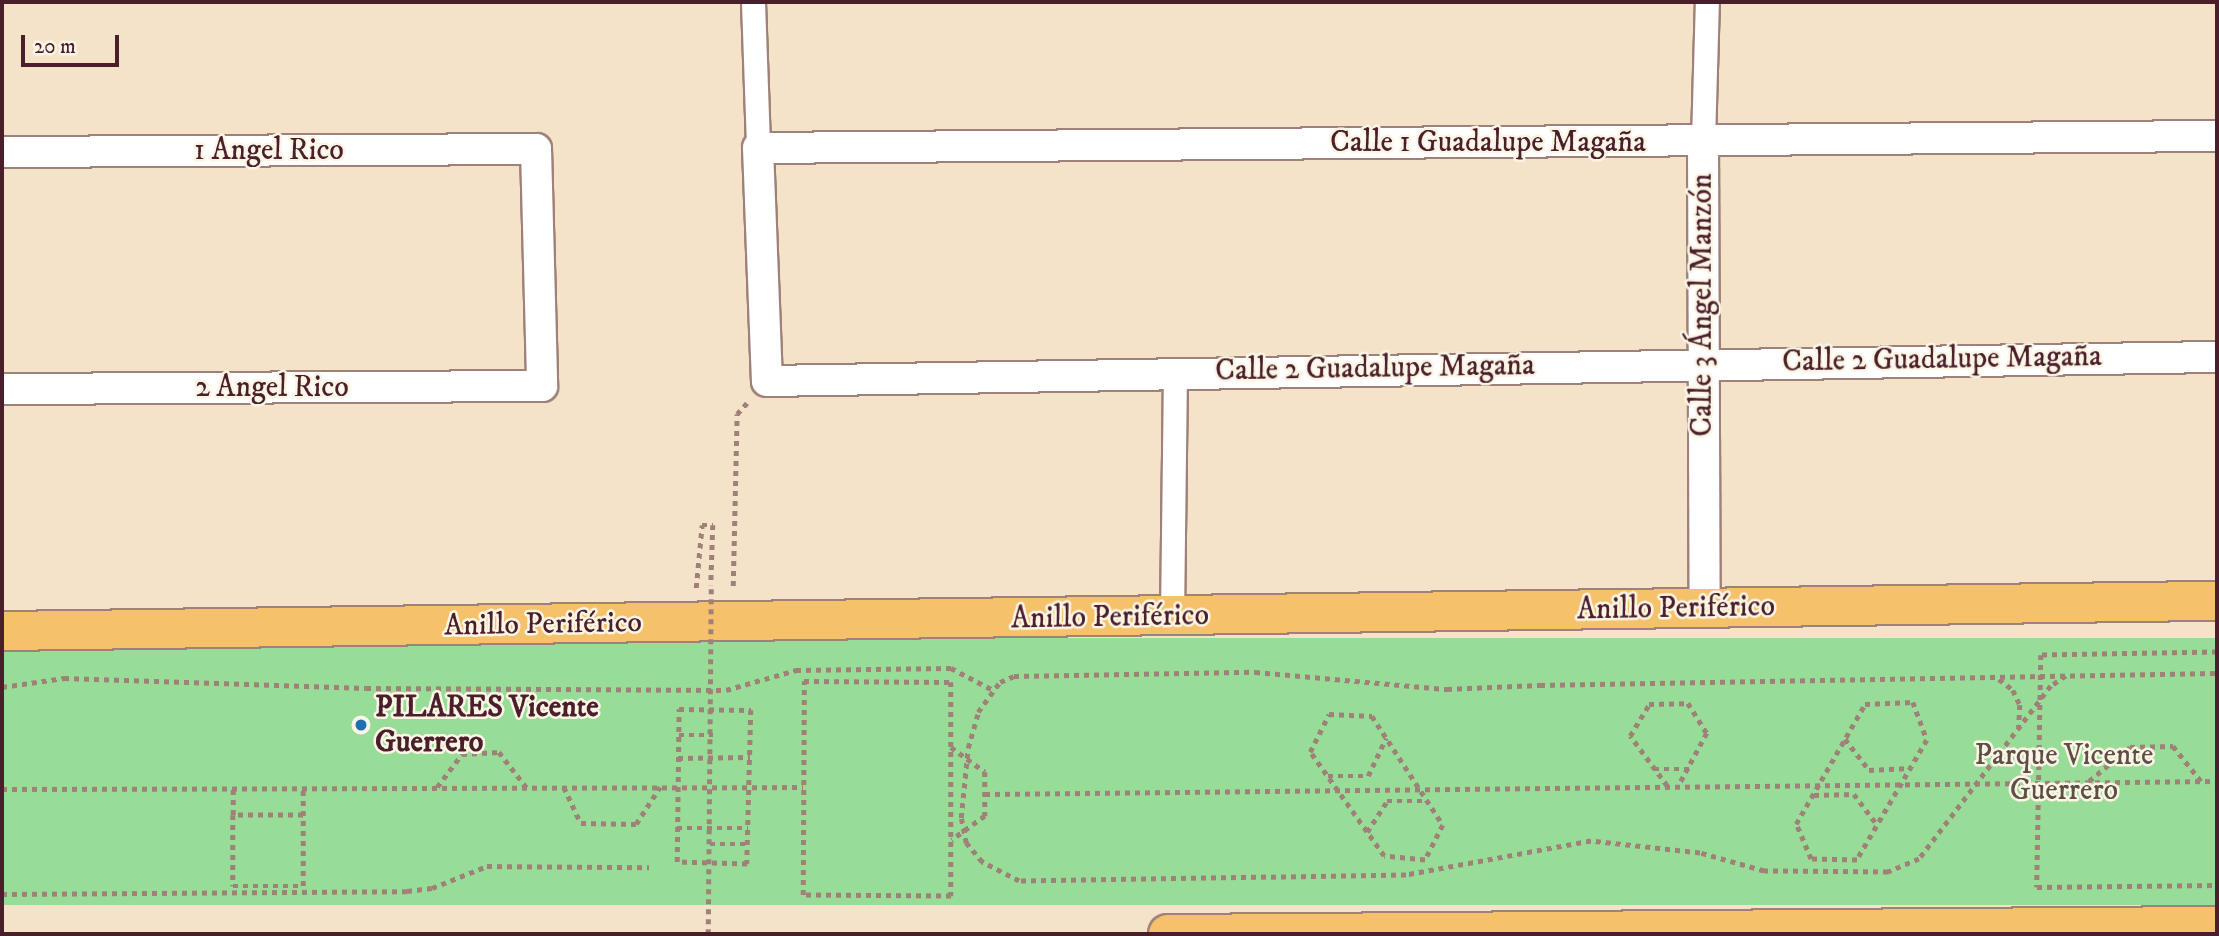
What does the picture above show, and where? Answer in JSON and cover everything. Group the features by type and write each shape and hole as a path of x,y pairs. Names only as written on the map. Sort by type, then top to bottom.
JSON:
{"main road":[{"name":"Anillo Periférico","path":"2,632 2217,601"},
{"path":"1168,934 2013,932 2217,926"}],"street":[{"path":"753,2 767,381"},
{"name":"Calle 3 Ángel Manzón","path":"1705,609 1703,141 1707,2"},
{"name":"Calle 1 Guadalupe Magaña","path":"758,148 2217,136"},
{"name":"1 Angel Rico","path":"2,152 536,149 542,386"},
{"name":"Calle 2 Guadalupe Magaña","path":"767,381 1703,362 2217,357"},
{"path":"1172,617 1175,373"},
{"name":"2 Angel Rico","path":"2,389 542,386"}],"path":[{"path":"733,623 737,414 767,381"},
{"path":"696,583 702,525 713,525 713,736 708,934"},
{"path":"2217,652 2042,655 2037,887 2217,885"},
{"path":"2,687 64,678 366,688 726,690 796,670 951,668 993,690"},
{"path":"2066,676 2040,701 1919,859 1888,872 1764,871 1700,853 1591,841 1406,875 1019,880 982,862 966,843 964,831 967,759 978,712 993,690 1014,676 1224,672 1447,689 2041,676 2217,673"},
{"path":"1998,678 2013,690 2020,705 2018,732"},
{"path":"804,681 951,682 951,896 803,895 803,787 804,681"},
{"path":"1913,702 1927,740 1910,768 1857,860 1811,859 1796,824 1865,704 1913,702"},
{"path":"1667,786 1630,736 1649,704 1688,704 1707,733 1679,786"},
{"path":"679,709 751,710 747,864 677,862 679,736 679,709"},
{"path":"1329,714 1372,716 1443,825 1425,860 1384,856 1327,776 1310,752 1329,714"},
{"path":"679,736 713,736"},
{"path":"1327,776 1368,776 1386,738"},
{"path":"1845,738 1869,770 1910,768"},
{"path":"2089,782 2130,747 2173,746 2201,781"},
{"path":"951,747 985,772 985,816 951,840"},
{"path":"436,788 462,754 499,752 527,788"},
{"path":"678,758 750,757"},
{"path":"1653,769 1689,769"},
{"path":"985,794 2217,781"},
{"path":"564,788 580,823 636,824 660,787"},
{"path":"2,789 803,787"},
{"path":"233,789 233,886 303,886 303,788"},
{"path":"1813,795 1854,794 1877,825"},
{"path":"1367,832 1387,801 1427,801"},
{"path":"233,815 303,815"},
{"path":"677,828 748,828"},
{"path":"710,844 748,844"},
{"path":"2,894 407,891 432,888 486,866 649,867"}],"green space":[{"name":"Parque Vicente Guerrero","path":"2,638 2217,638 2217,905 2,905"}],"place":[{"name":"PILARES Vicente Guerrero","path":"361,725"}]}
